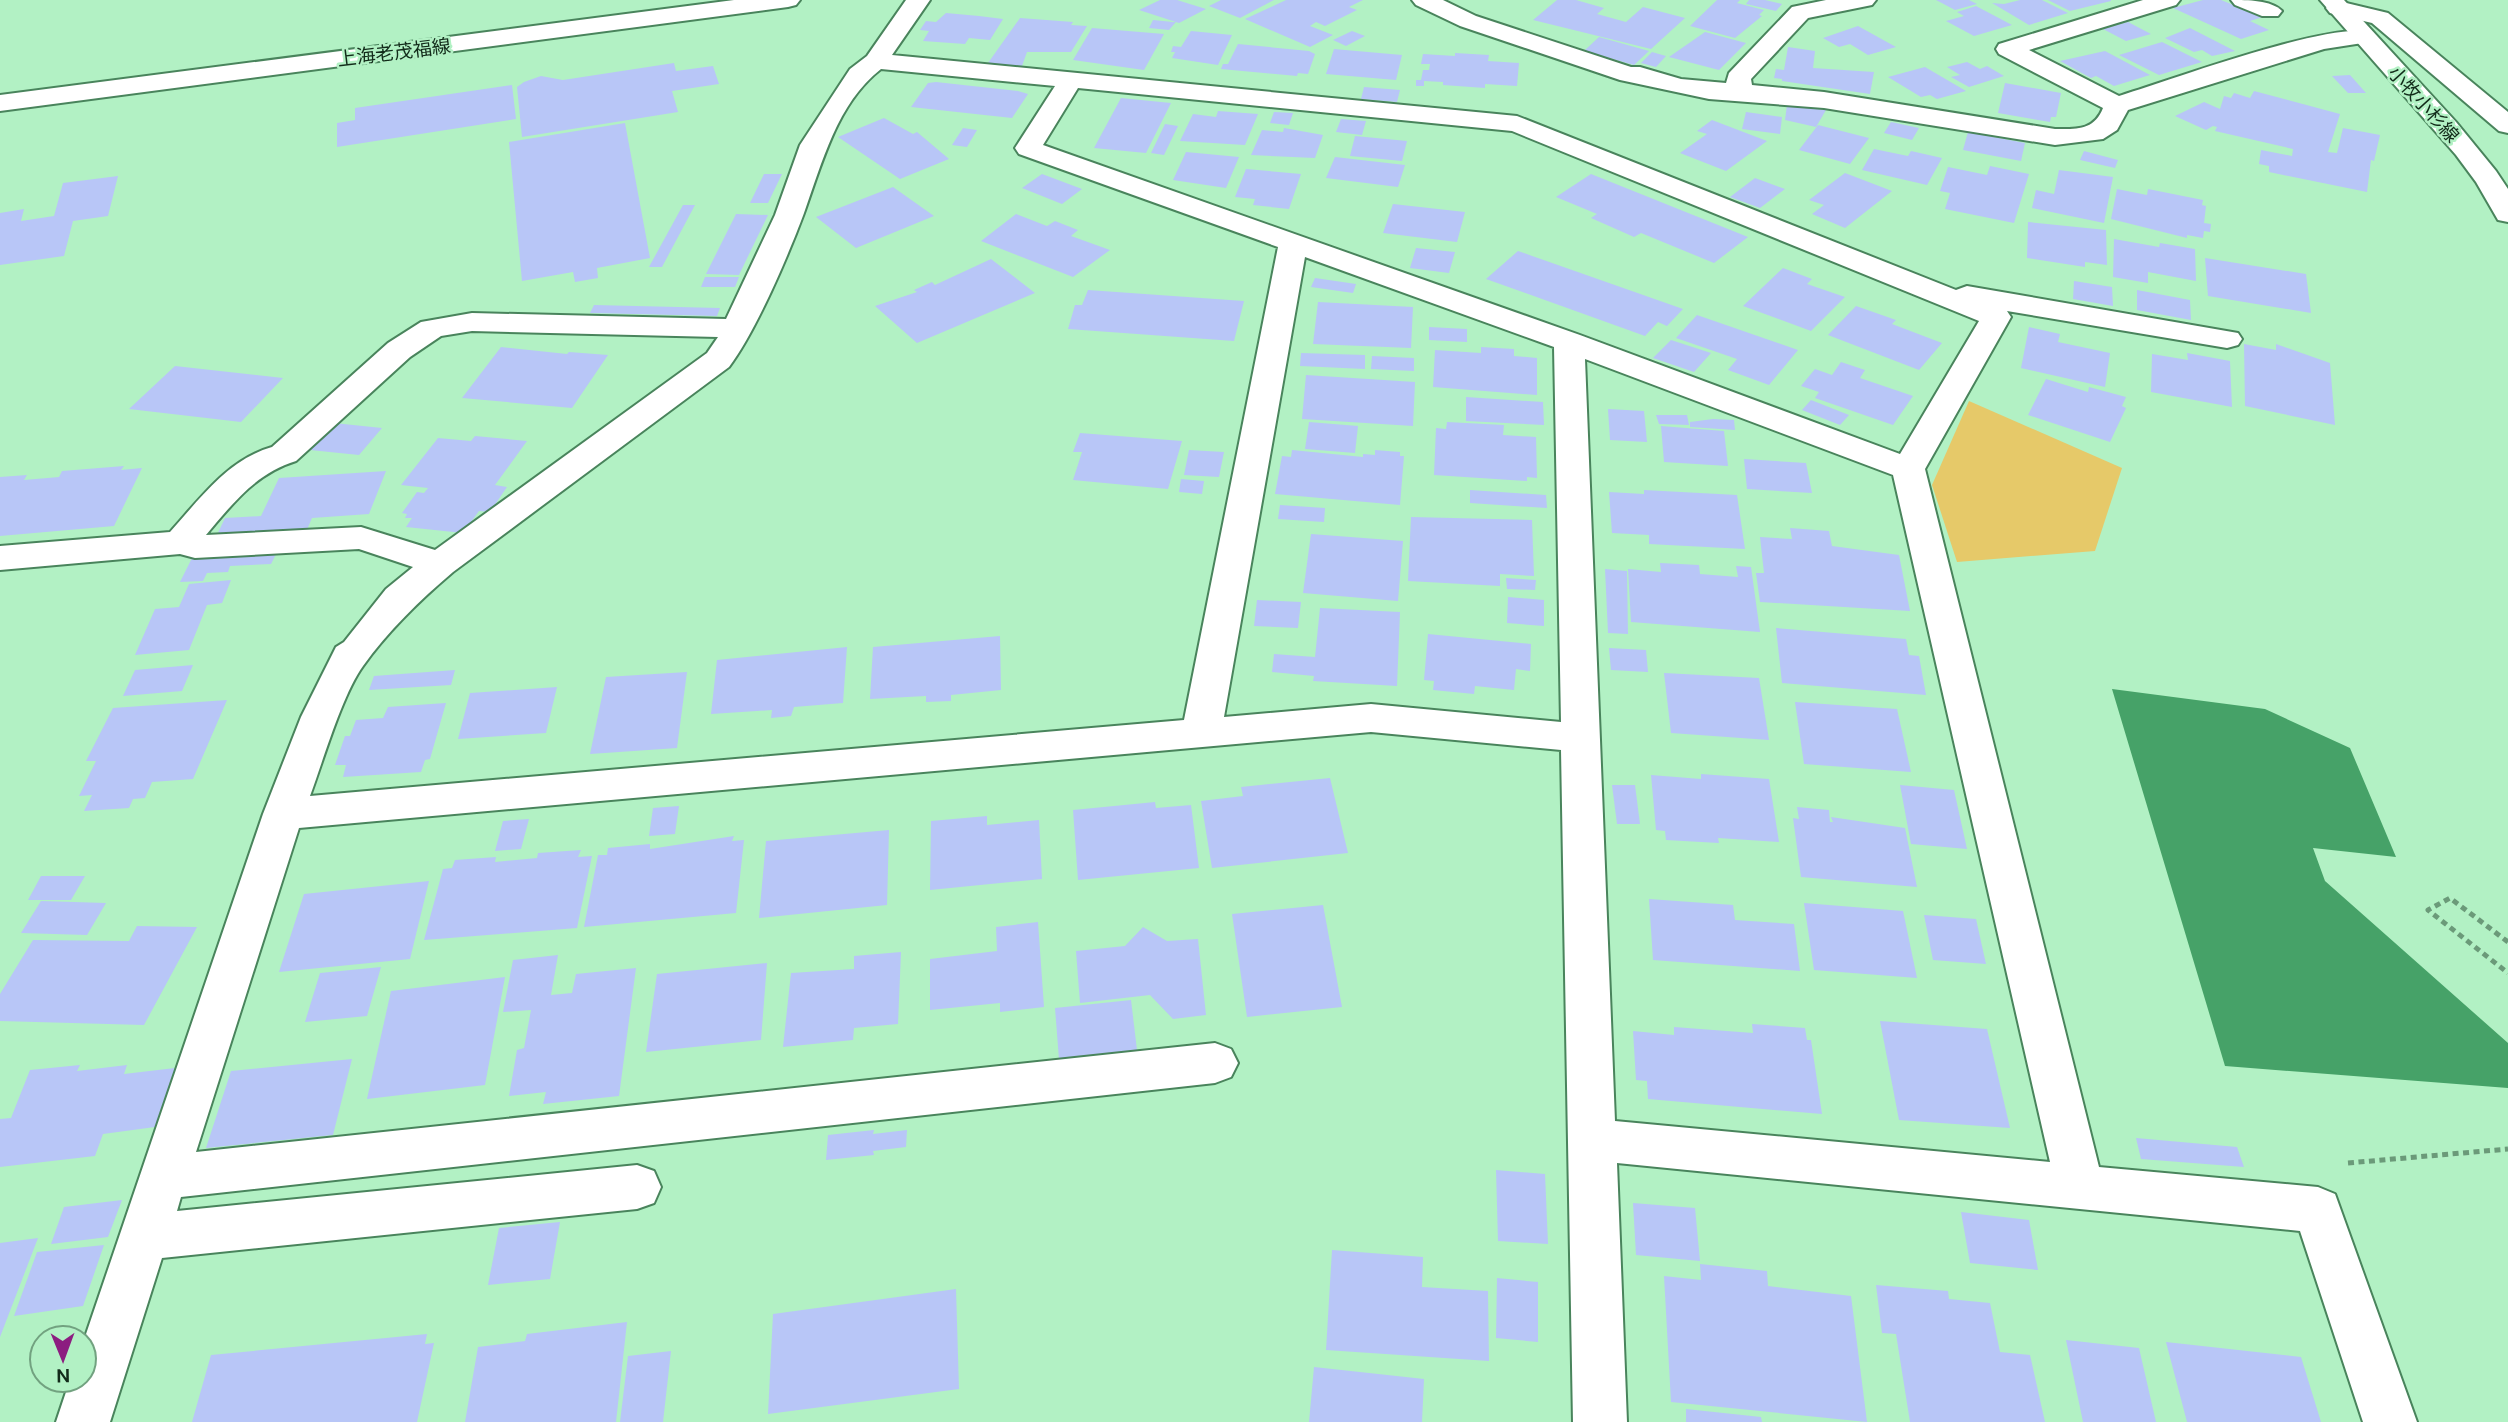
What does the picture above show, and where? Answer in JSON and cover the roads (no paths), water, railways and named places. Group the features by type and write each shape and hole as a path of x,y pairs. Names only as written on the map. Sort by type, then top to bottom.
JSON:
{"street":[{"name":"上海老茂福線","path":"0,103 788,0"},
{"path":"83,1422 283,814 320,717 349,656 357,651 399,598 440,564 718,360 789,215 813,145 859,74 876,61 918,0"},
{"path":"1424,0 1468,21 1629,75 1640,74 1677,86 1709,91 1740,91 1824,100 2055,137 2091,137 2112,120 2117,105"},
{"path":"1740,91 1738,78 1800,12 1864,0"},
{"path":"2168,0 2008,49 2117,105 2321,42 2360,37"},
{"path":"2242,0 2270,11"},
{"path":"2335,4 2380,18 2508,125"},
{"name":"小牧小杉線","path":"2335,4 2360,37 2395,71 2485,173 2508,214"},
{"path":"876,61 1517,124 1996,317 1908,469 2080,1187"},
{"path":"1071,80 1028,148 1569,342 1908,469"},
{"path":"1201,734 1293,244"},
{"path":"1926,288 2227,339"},
{"path":"180,543 243,476 266,457 284,454 400,350 432,328 472,322 736,328"},
{"path":"1569,342 1600,1422"},
{"path":"1,559 180,543 195,547 361,538 440,564"},
{"path":"283,814 1371,718 1580,738"},
{"path":"165,1177 1215,1063"},
{"path":"1594,1140 2318,1210 2390,1422"},
{"path":"144,1237 638,1187"}]}
